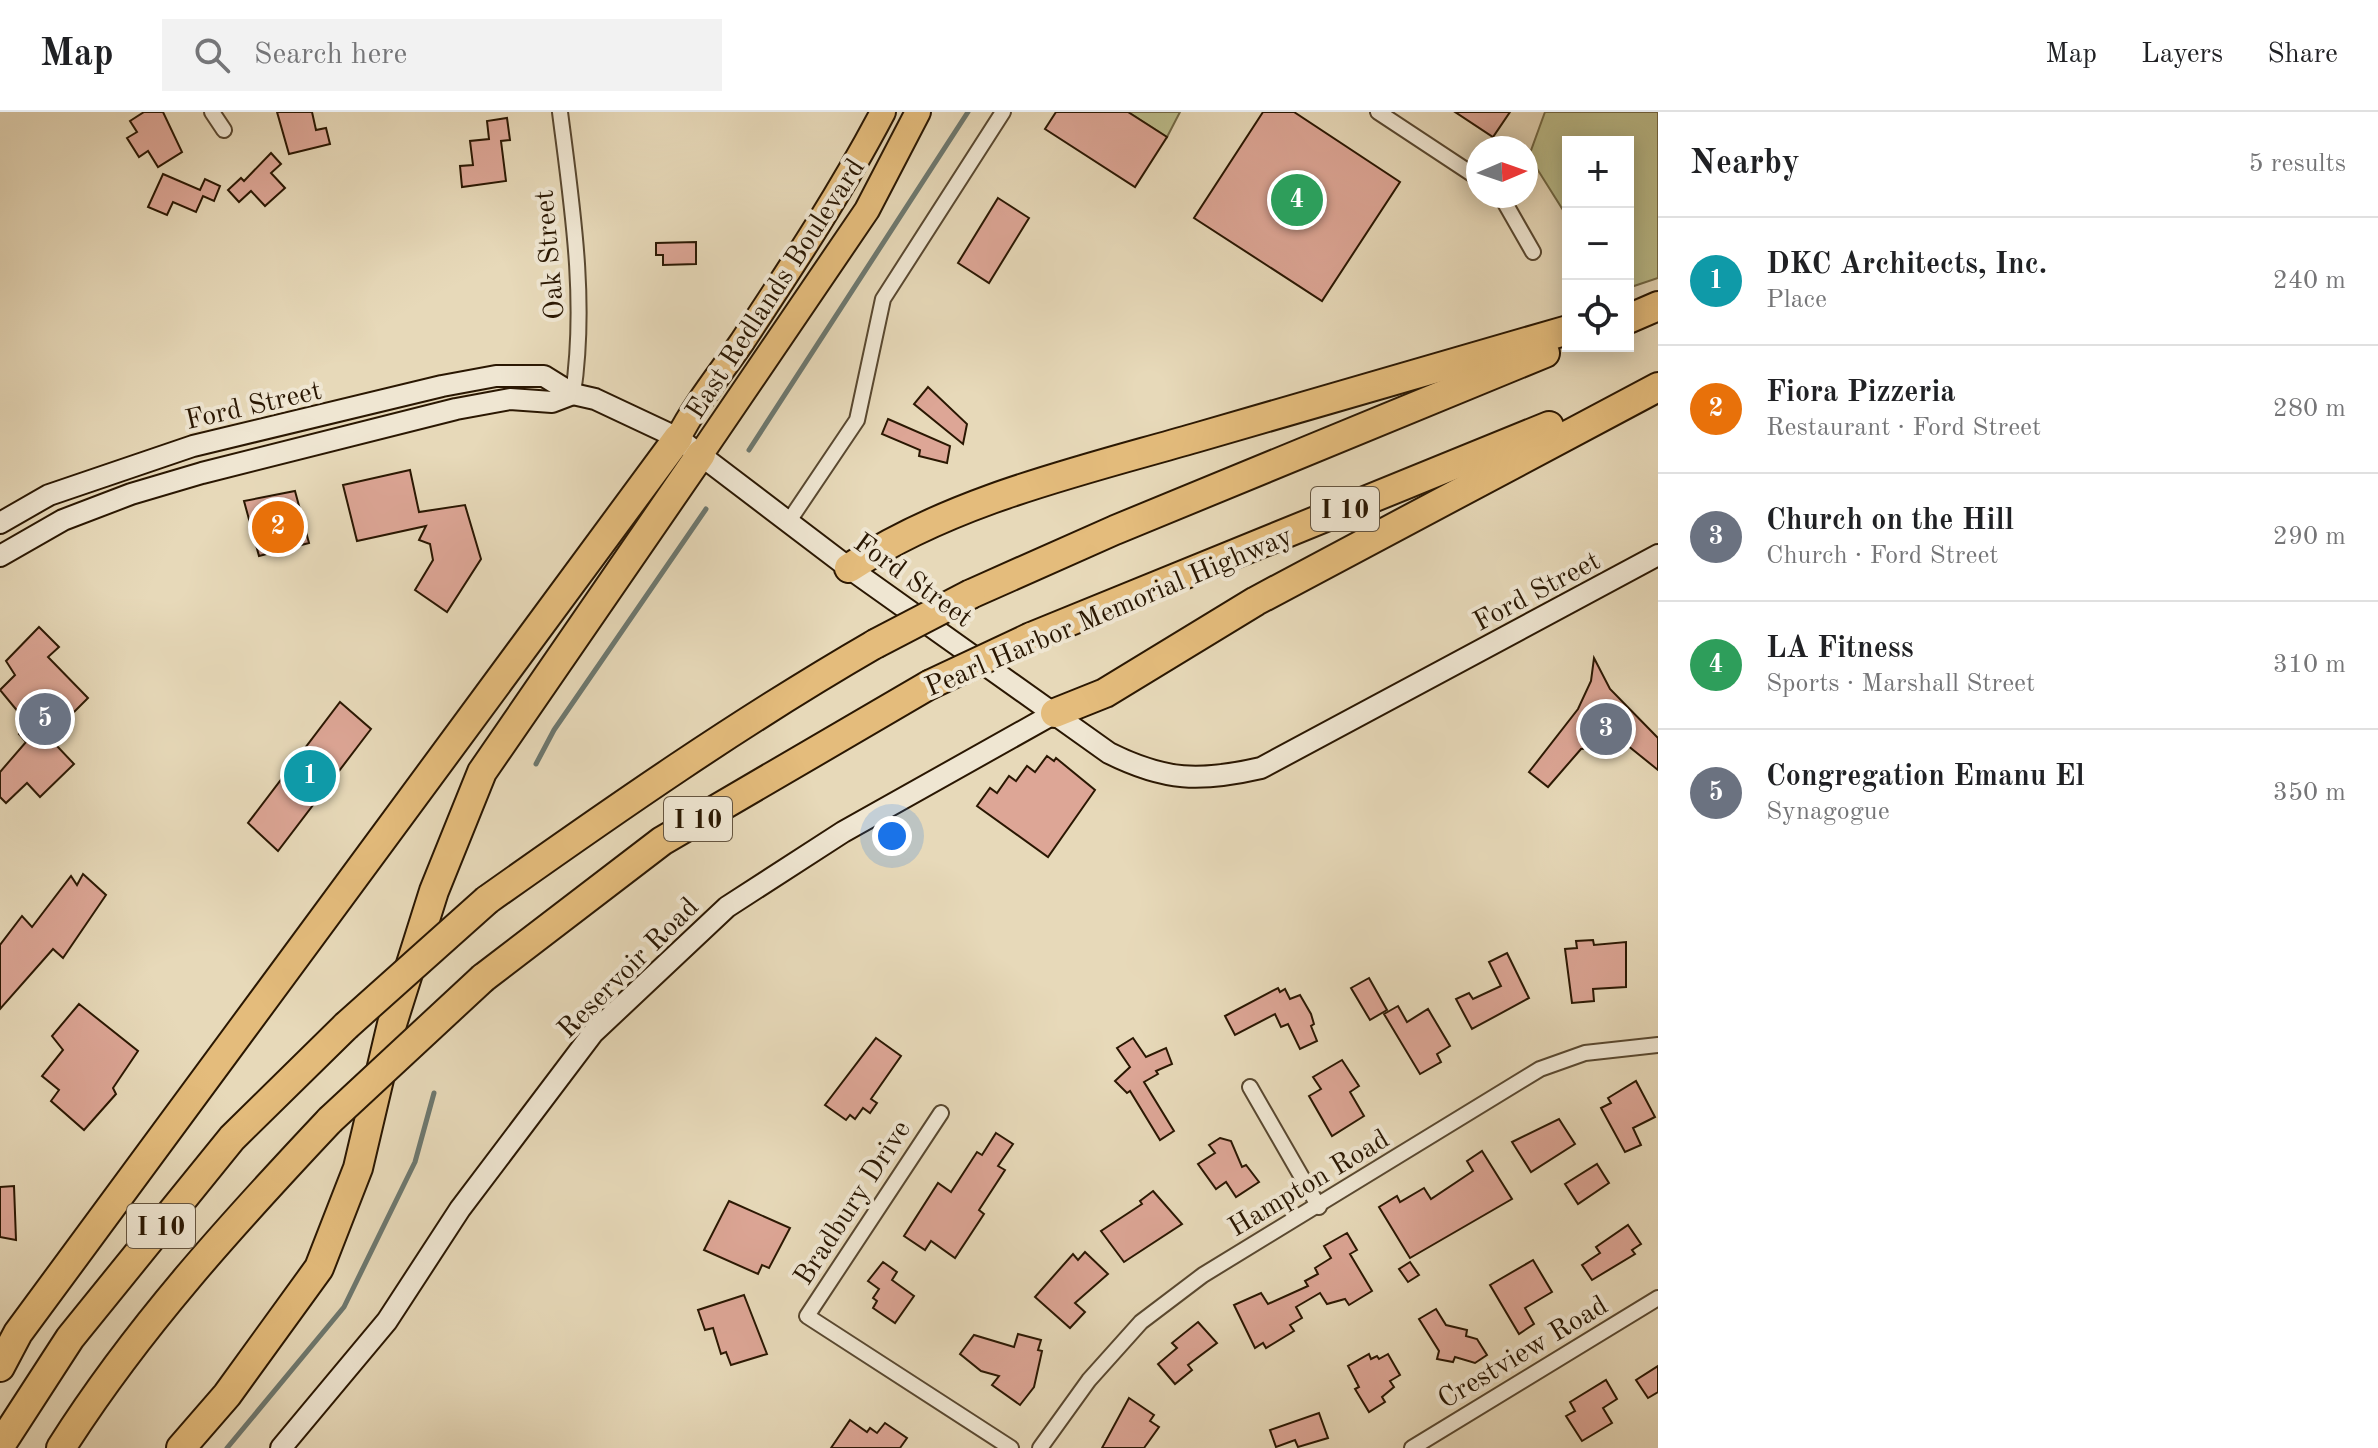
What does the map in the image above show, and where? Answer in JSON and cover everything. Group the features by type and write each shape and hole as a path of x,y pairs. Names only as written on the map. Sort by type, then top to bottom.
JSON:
{"highway":[{"path":"1634,314 1658,305"},
{"path":"849,568 874,552 967,509 1055,477 1562,332"},
{"name":"I 10","path":"0,1446 70,1338 232,1138 346,1026 487,900 641,791 788,695 875,644 971,594 1115,530 1562,345"},
{"path":"1055,713 1105,693 1256,601 1658,384"},
{"name":"Pearl Harbor Memorial Highway","path":"61,1448 85,1411 199,1261 330,1120 483,978 662,841 929,685 1031,637 1658,384"},
{"path":"0,1367 18,1333 690,446"},
{"path":"181,1448 245,1372 319,1268 358,1168 392,1024 429,906 482,772 690,446"}],"main road":[{"name":"East Redlands Boulevard","path":"690,446 694,407 724,369 844,186 883,112"},
{"name":"East Redlands Boulevard","path":"690,446 867,210 918,112"}],"street":[{"path":"212,112 224,130"},
{"name":"Oak Street","path":"560,112 579,280 580,333 573,394"},
{"path":"789,521 857,420 883,299 1003,112"},
{"path":"1378,112 1466,170"},
{"path":"1508,208 1533,252"},
{"name":"Ford Street","path":"0,523 49,495 193,446 496,376 544,376 573,394 616,408 690,446 849,568 1109,753 1142,769 1180,778 1218,778 1261,768 1658,555"},
{"name":"Ford Street","path":"0,556 63,520 131,494 202,473 456,409 510,399 552,402 573,394"},
{"path":"202,473 211,457 270,444 282,427"},
{"name":"Reservoir Road","path":"281,1448 387,1321 460,1209 593,1033 727,907 843,832 1055,713"},
{"name":"Hampton Road","path":"1040,1448 1089,1380 1141,1322 1203,1275 1319,1207 1540,1069 1585,1053 1658,1045"},
{"path":"1250,1087 1319,1207"},
{"name":"Bradbury Drive","path":"941,1113 807,1316 1011,1448"},
{"name":"Crestview Road","path":"1412,1448 1658,1298"}],"green space":[{"path":"1128,112 1180,112 1167,137"},
{"path":"1545,112 1658,112 1658,278 1634,286 1634,136 1562,136 1562,208 1538,170 1536,136"}],"building":[{"path":"144,112 163,112 182,152 158,167 148,151 139,157 127,138 137,132 130,121"},
{"path":"277,112 312,112 316,130 326,128 330,144 289,154"},
{"path":"1056,112 1128,112 1167,137 1135,187 1045,129"},
{"path":"1263,112 1294,112 1400,182 1322,301 1194,218"},
{"path":"1455,112 1510,112 1491,136"},
{"path":"507,118 510,140 501,141 506,181 462,187 460,166 473,165 470,141 489,139 487,121"},
{"path":"271,153 281,164 271,173 285,188 265,206 251,191 239,202 228,190 241,178 244,181"},
{"path":"163,174 200,190 205,179 220,186 214,201 203,196 196,212 173,202 167,215 148,207"},
{"path":"998,198 1029,218 989,283 958,263"},
{"path":"696,242 696,264 663,265 663,255 656,255 656,243"},
{"path":"928,387 967,424 963,444 914,404"},
{"path":"888,419 950,446 947,463 919,456 920,450 882,434"},
{"path":"410,470 419,512 465,505 481,559 447,612 415,590 433,560 430,544 419,540 426,526 357,541 343,485"},
{"path":"295,491 309,543 259,556 244,501"},
{"path":"39,627 59,647 48,657 88,698 60,726 68,733 56,745 74,764 40,797 27,783 6,803 0,797 0,772 26,742 19,734 29,725 0,690 15,675 6,661"},
{"path":"1594,658 1610,689 1658,738 1658,770 1627,745 1581,749 1548,787 1529,772 1578,709 1591,681"},
{"path":"340,702 371,729 278,851 248,823"},
{"path":"1047,756 1054,761 1056,758 1095,790 1048,857 977,806 990,788 997,793 1009,776 1016,781 1027,766 1035,772"},
{"path":"83,874 106,895 63,958 53,949 0,1009 0,945 22,916 32,927 71,876 77,885"},
{"path":"1593,940 1594,945 1626,942 1626,987 1593,989 1594,1001 1572,1003 1565,949 1577,948 1576,941"},
{"path":"1507,953 1529,998 1472,1029 1456,999 1469,993 1473,999 1501,986 1489,962"},
{"path":"1369,978 1387,1010 1370,1020 1351,988"},
{"path":"1278,988 1280,992 1285,989 1290,999 1300,995 1311,1014 1314,1024 1311,1026 1317,1041 1300,1049 1288,1024 1281,1027 1275,1014 1235,1035 1225,1016"},
{"path":"79,1004 138,1051 113,1088 116,1094 84,1130 51,1101 59,1090 42,1076 63,1050 52,1036"},
{"path":"1398,1006 1407,1022 1428,1009 1450,1046 1437,1054 1441,1062 1420,1074 1384,1014"},
{"path":"876,1038 901,1056 871,1099 877,1103 870,1113 863,1108 855,1119 850,1115 846,1120 825,1105"},
{"path":"1133,1038 1146,1057 1166,1048 1172,1064 1156,1071 1158,1074 1144,1082 1174,1131 1160,1140 1130,1091 1127,1093 1115,1081 1130,1067 1117,1048"},
{"path":"1342,1060 1359,1086 1350,1092 1364,1116 1332,1136 1309,1096 1321,1089 1313,1077"},
{"path":"1636,1081 1655,1117 1633,1128 1641,1145 1625,1152 1601,1108 1611,1103 1608,1098"},
{"path":"1559,1119 1575,1144 1531,1172 1512,1142"},
{"path":"996,1133 1013,1144 998,1166 1005,1170 979,1210 984,1214 955,1258 931,1241 925,1250 904,1236 938,1183 951,1192 977,1152 982,1155"},
{"path":"1220,1138 1231,1141 1242,1167 1246,1165 1259,1182 1236,1197 1226,1182 1216,1189 1198,1164 1215,1153 1209,1145"},
{"path":"1482,1151 1512,1199 1410,1258 1379,1207 1397,1196 1400,1202 1424,1188 1431,1199 1473,1171 1467,1161"},
{"path":"1597,1164 1609,1183 1578,1204 1565,1184"},
{"path":"14,1186 16,1240 0,1237 0,1187"},
{"path":"1153,1191 1182,1224 1124,1262 1101,1231 1142,1204 1140,1201"},
{"path":"729,1201 790,1228 769,1268 762,1265 758,1274 704,1250"},
{"path":"1628,1225 1641,1244 1632,1250 1635,1254 1592,1280 1582,1265 1600,1253 1596,1247"},
{"path":"1347,1233 1357,1250 1350,1254 1372,1291 1349,1305 1345,1299 1327,1304 1320,1293 1296,1307 1302,1318 1290,1325 1294,1331 1266,1348 1263,1343 1255,1348 1234,1305 1261,1293 1268,1304 1308,1286 1305,1281 1318,1274 1315,1268 1331,1258 1324,1246"},
{"path":"1085,1252 1108,1274 1075,1303 1085,1312 1070,1328 1035,1297 1073,1254 1078,1260"},
{"path":"1533,1260 1552,1292 1525,1308 1534,1324 1519,1334 1490,1285"},
{"path":"883,1262 897,1272 892,1280 914,1296 895,1323 873,1308 877,1301 873,1298 879,1289 868,1281"},
{"path":"1410,1262 1419,1275 1408,1282 1399,1269"},
{"path":"744,1295 767,1354 731,1365 726,1352 721,1354 713,1328 705,1330 698,1310"},
{"path":"1436,1309 1446,1325 1467,1330 1466,1336 1477,1339 1487,1355 1475,1363 1455,1357 1453,1362 1437,1359 1439,1351 1419,1319"},
{"path":"1198,1322 1217,1343 1188,1365 1192,1370 1175,1384 1158,1364 1177,1348 1172,1343"},
{"path":"1018,1334 1041,1340 1038,1350 1042,1351 1034,1387 1020,1405 992,1385 999,1376 981,1371 960,1354 974,1335 1014,1347"},
{"path":"1369,1354 1371,1359 1377,1356 1379,1359 1388,1354 1400,1375 1390,1381 1394,1387 1382,1397 1385,1402 1369,1412 1355,1389 1359,1387 1348,1366"},
{"path":"1658,1366 1658,1392 1648,1398 1636,1380"},
{"path":"1606,1380 1617,1399 1603,1408 1612,1423 1582,1441 1566,1416 1575,1411 1570,1402"},
{"path":"1129,1398 1154,1415 1150,1421 1159,1427 1144,1448 1102,1448"},
{"path":"1319,1413 1328,1438 1298,1447 1295,1440 1276,1447 1270,1430"},
{"path":"850,1420 867,1432 870,1428 877,1433 885,1423 907,1438 900,1448 831,1448"}],"waterway":[{"path":"749,450 968,112"},
{"path":"536,764 554,730 706,509"},
{"path":"227,1448 344,1307 415,1162 434,1093"}],"place":[{"name":"LA Fitness","path":"1297,200"},
{"name":"Fiora Pizzeria","path":"278,527"},
{"name":"Congregation Emanu El","path":"45,719"},
{"name":"Church on the Hill","path":"1606,729"},
{"name":"DKC Architects, Inc.","path":"310,776"}]}
